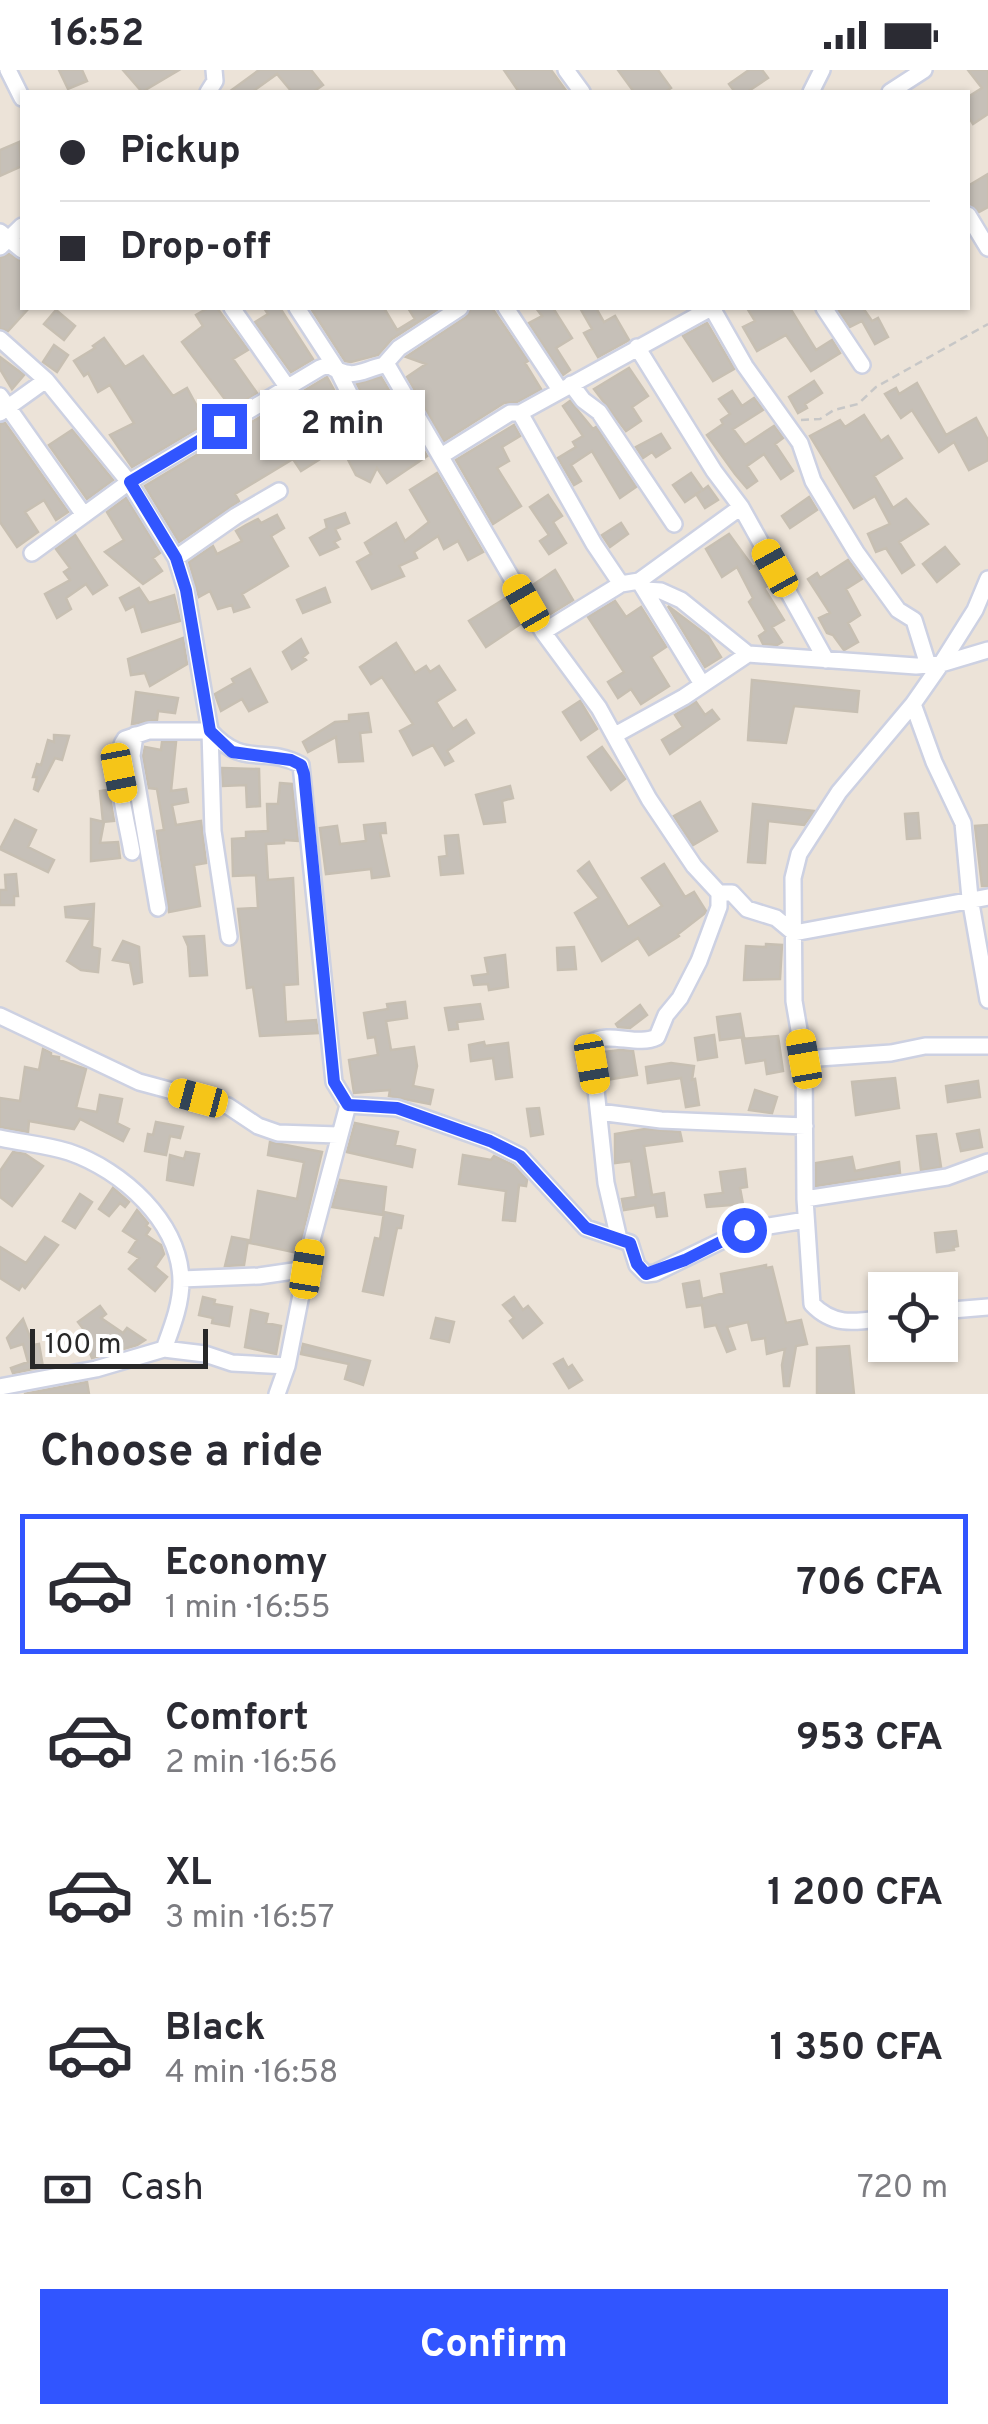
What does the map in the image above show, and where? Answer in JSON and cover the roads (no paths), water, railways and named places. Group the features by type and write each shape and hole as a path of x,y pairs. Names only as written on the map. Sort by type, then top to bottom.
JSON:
{"street":[{"path":"8,70 20,94"},
{"path":"893,90 924,70"},
{"path":"970,218 988,248"},
{"path":"298,310 338,371 366,427"},
{"path":"32,553 130,482 328,365 338,371 362,374 384,365 414,336 457,310"},
{"path":"508,310 566,387 600,412 674,524"},
{"path":"441,456 510,414 520,413 707,310"},
{"path":"712,310 745,366 800,443 813,481 856,552 898,610 914,620 935,664"},
{"path":"825,310 862,364"},
{"path":"237,312 288,388"},
{"path":"0,339 46,380 130,482 176,558 186,590 210,731 213,831 229,938"},
{"path":"638,347 714,471 741,507 826,660"},
{"path":"384,365 543,632 599,708 649,800 694,866 719,893 718,907 699,960 680,998 666,1014 658,1037 644,1041 601,1037 591,1043 606,1183 619,1239"},
{"path":"46,380 3,404 84,515"},
{"path":"520,413 620,584"},
{"path":"176,558 279,491"},
{"path":"642,585 741,507"},
{"path":"868,1320 843,1323 812,1304 805,1199 804,1059 794,1001 791,894 799,854 839,792 913,704 935,664 974,610 988,579"},
{"path":"543,632 620,584 642,585 681,600 748,654 935,664 988,650"},
{"path":"642,585 702,684"},
{"path":"614,735 748,654"},
{"path":"913,704 963,824 970,898 988,1000"},
{"path":"132,852 119,752 122,742 135,735 149,731 210,731 232,752 291,760 301,765 334,1082 348,1105 287,1366 277,1394"},
{"path":"135,735 132,756 158,908"},
{"path":"719,893 732,893 747,909 776,918 794,933"},
{"path":"794,933 988,897"},
{"path":"0,1016 138,1082 228,1106 258,1126 278,1133 338,1136"},
{"path":"804,1059 891,1054 925,1046 988,1046"},
{"path":"348,1105 397,1108 490,1141 520,1156 586,1228 630,1243 642,1270 656,1273 744,1230 806,1220"},
{"path":"599,1112 661,1120 805,1126"},
{"path":"0,1138 70,1152 133,1188 152,1210 178,1259 181,1279 179,1306 164,1349"},
{"path":"805,1199 947,1176 988,1162"},
{"path":"181,1279 259,1276 307,1269"},
{"path":"958,1310 988,1307"},
{"path":"0,1387 96,1369 164,1349 205,1354 232,1363 287,1366"}]}
